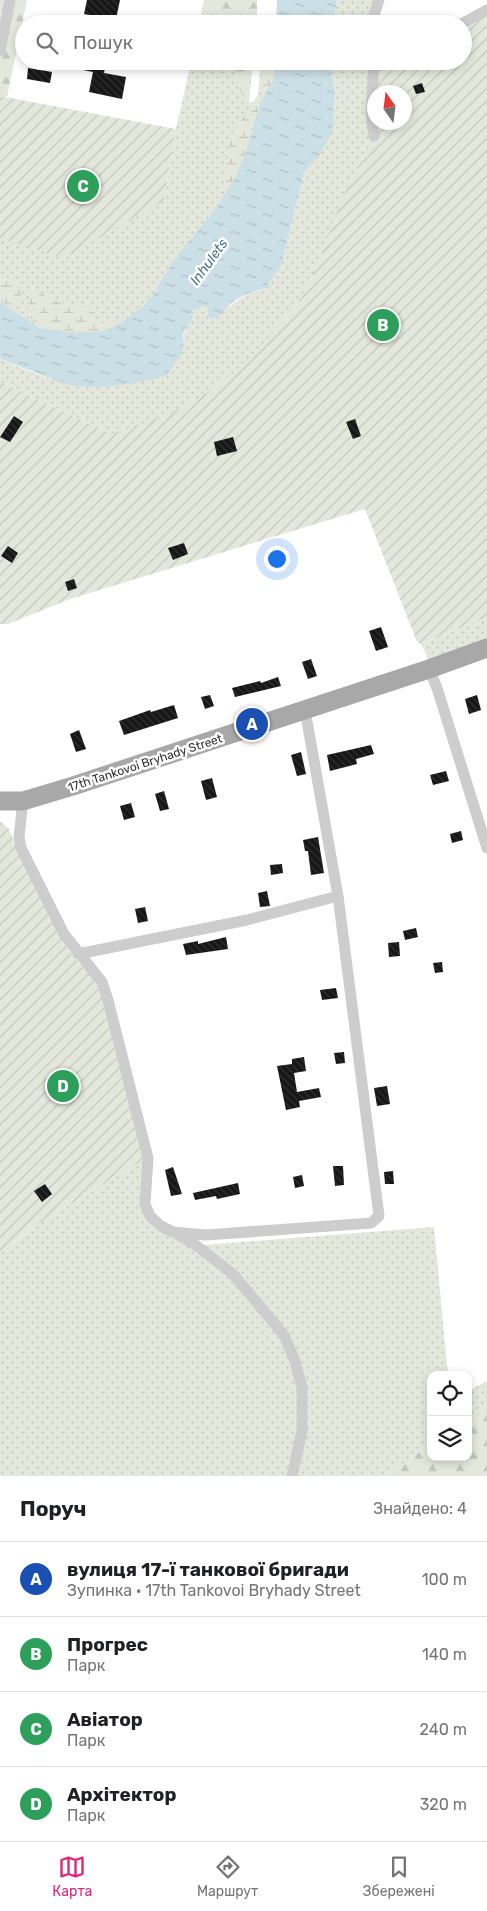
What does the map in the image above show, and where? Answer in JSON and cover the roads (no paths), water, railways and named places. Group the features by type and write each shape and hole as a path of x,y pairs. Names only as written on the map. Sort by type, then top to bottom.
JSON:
{"main road":[{"name":"17th Tankovoi Bryhady Street","path":"0,801 23,801 305,710 487,648"}],"street":[{"path":"0,51 10,0"},
{"path":"374,15 380,0"},
{"path":"472,18 487,10"},
{"path":"374,70 371,114 374,136"},
{"path":"429,669 437,688 487,848"},
{"path":"173,1232 206,1235 371,1223 379,1216 338,896 305,710"},
{"path":"23,801 19,837 21,848 64,934 102,982 108,1000 148,1158 145,1204 150,1216 161,1226 197,1246 233,1274 284,1334 295,1361 302,1388 302,1431 292,1476"},
{"path":"78,954 247,920 338,896"}],"water":[{"path":"277,0 337,0 334,15 276,15"},
{"name":"Inhulets","path":"275,70 331,70 335,92 332,133 321,153 304,173 281,266 266,288 237,300 230,304 220,315 211,319 208,315 208,309 204,305 193,311 191,322 183,335 184,343 180,357 166,376 122,385 77,386 54,380 0,358 0,302 40,328 70,332 101,332 122,322 142,307 152,296 175,258 212,213 234,180 246,152 260,104 272,81"}],"place":[{"name":"Авіатор","path":"83,186"},
{"name":"Прогрес","path":"383,325"},
{"name":"вулиця 17-ї танкової бригади","path":"252,724"},
{"name":"Архітектор","path":"63,1086"}]}
